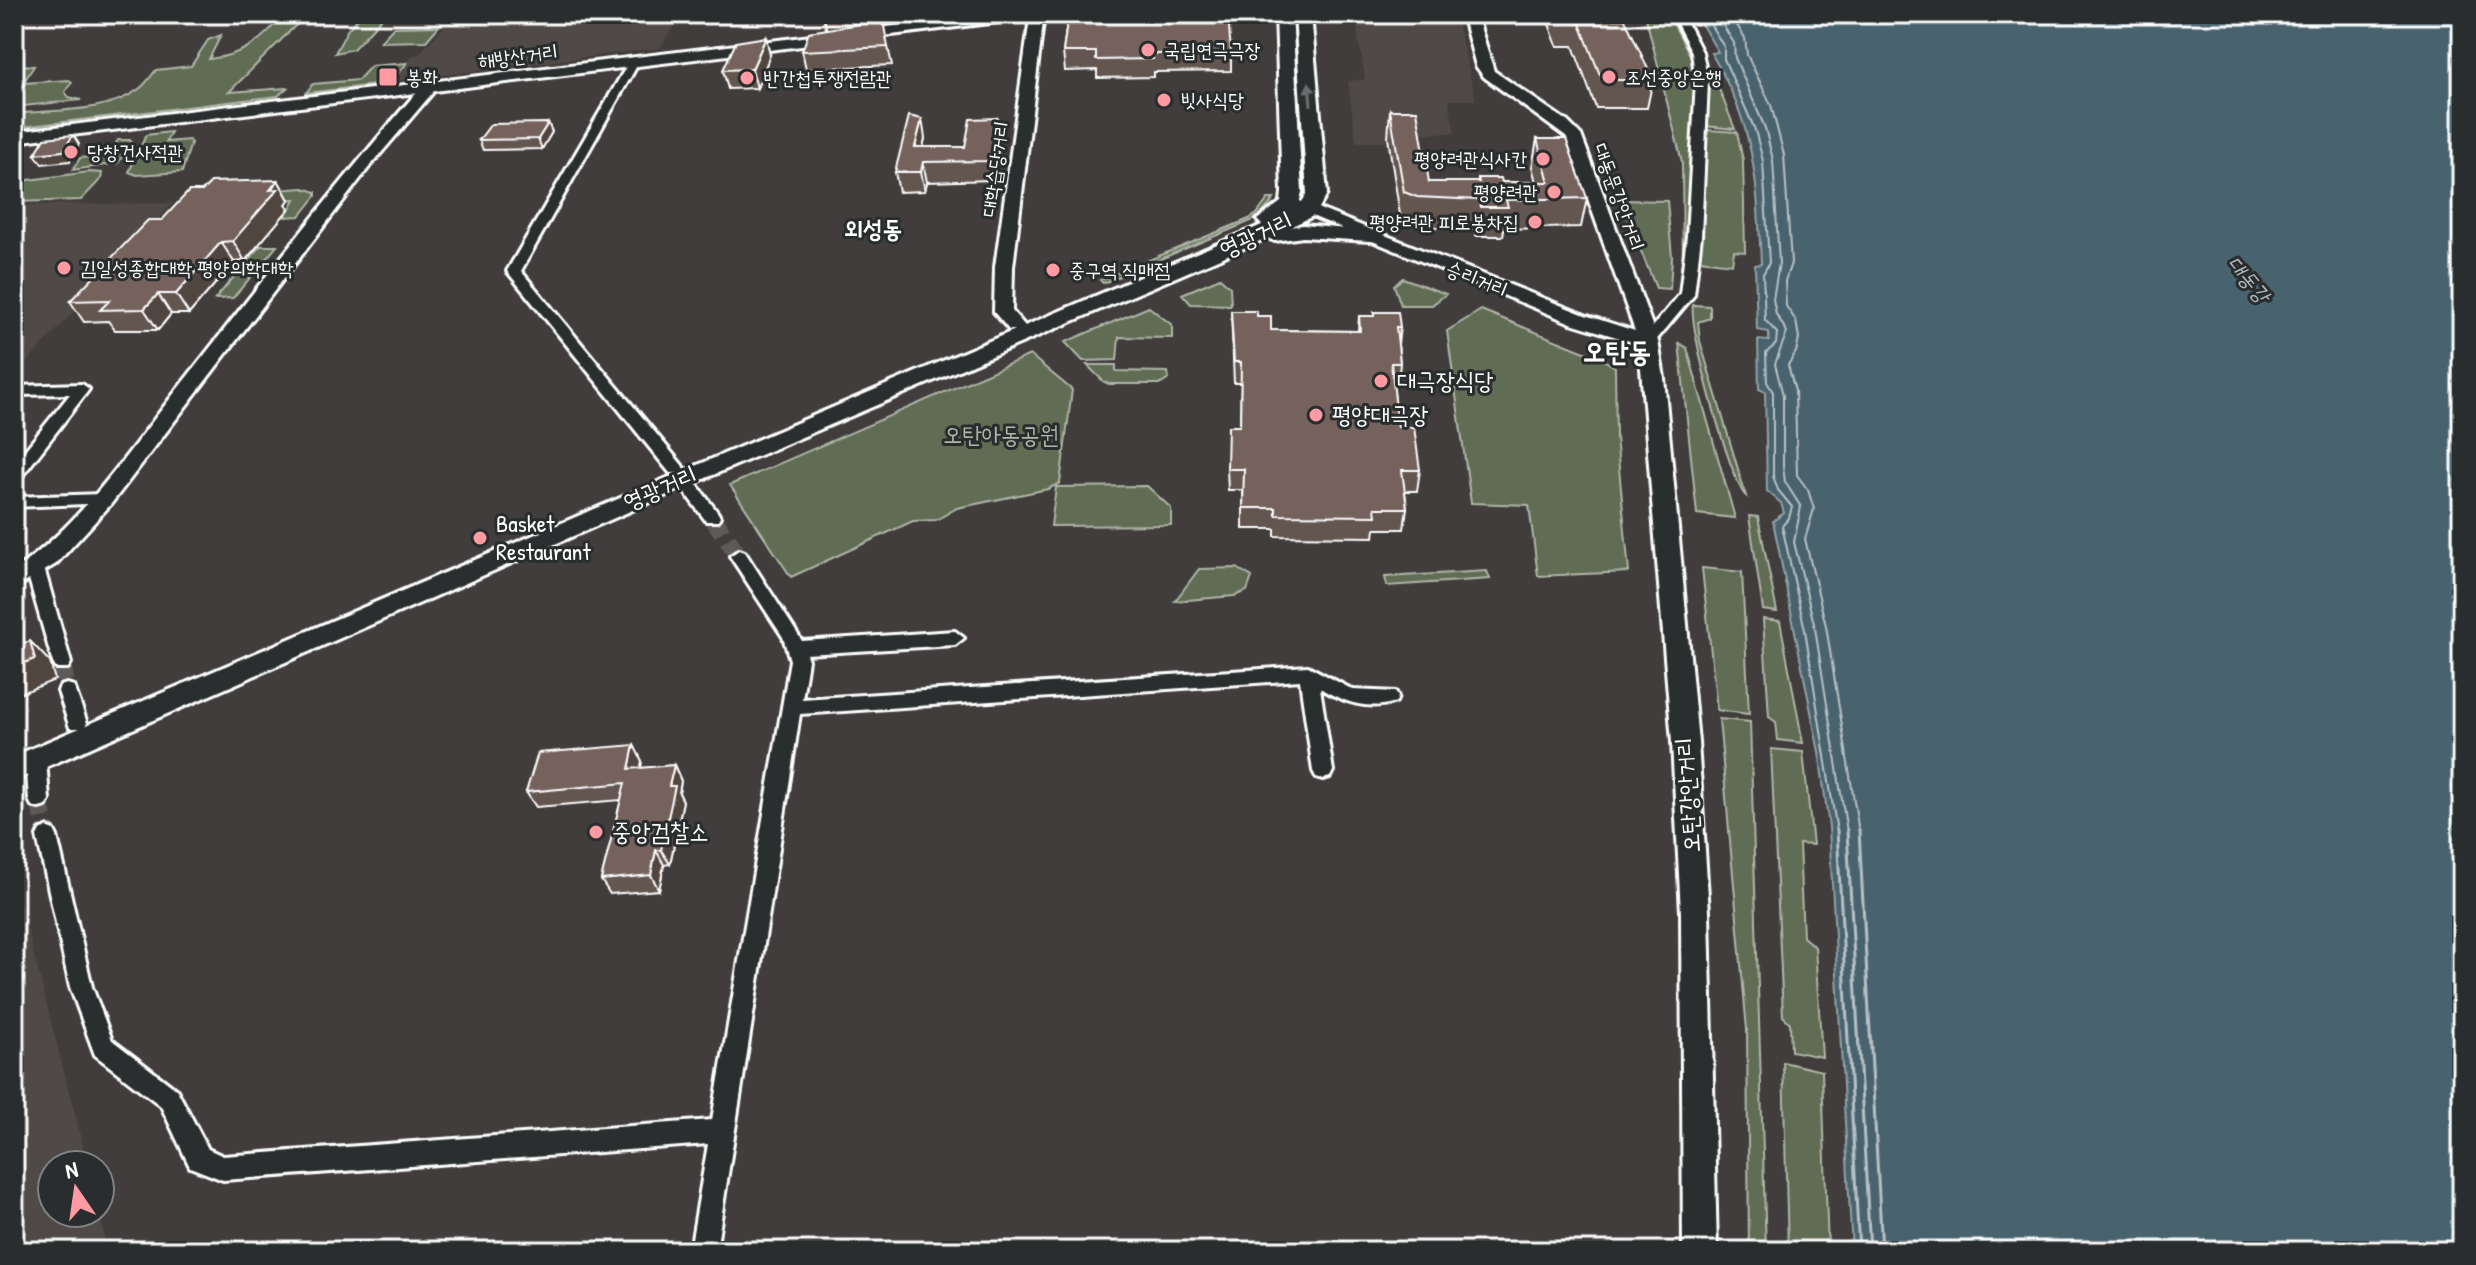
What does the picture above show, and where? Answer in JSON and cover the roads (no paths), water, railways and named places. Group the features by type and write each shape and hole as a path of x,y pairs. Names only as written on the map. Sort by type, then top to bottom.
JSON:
{"main road":[{"name":"해방산거리","path":"14,137 1028,14"},
{"name":"대학습당거리","path":"1016,326 1003,312 1004,267 1037,14"},
{"path":"1284,14 1299,208"},
{"path":"1299,208 1317,194 1303,14"},
{"name":"대동문강안거리","path":"1469,14 1483,66 1489,74 1573,135 1648,341"},
{"path":"14,581 61,546 103,499 364,163 429,87"},
{"name":"영광거리","path":"21,759 1016,326 1299,208"},
{"name":"영광거리","path":"21,759 77,723 1228,248 1299,208"},
{"name":"승리거리","path":"1299,208 1578,319 1648,341"},
{"path":"1228,248 1263,237 1303,231 1379,238"},
{"name":"오탄강안거리","path":"1648,341 1654,378 1672,589 1695,900 1700,1051 1700,1251"}],"street":[{"path":"1648,341 1687,295 1694,236 1702,81 1697,52 1677,14"},
{"path":"634,62 514,271 712,517"},
{"path":"14,475 82,389 16,390"},
{"path":"14,502 103,499"},
{"path":"703,1251 799,660 797,648 739,556"},
{"path":"35,568 62,663"},
{"path":"797,648 955,638"},
{"path":"791,707 1308,673 1350,697 1389,697"},
{"path":"1308,673 1323,771"},
{"path":"67,691 77,723"},
{"path":"21,759 39,800"},
{"path":"47,836 81,987 103,1047 169,1098 199,1158 223,1168 722,1131"}],"water":[{"name":"대동강","path":"1687,14 2453,14 2462,20 2462,1251 1852,1251 1829,827 1819,752 1773,521 1784,513 1781,503 1767,491 1765,392 1759,389 1758,340 1769,341 1769,332 1757,330 1755,265 1761,264 1755,180 1746,130 1726,80 1711,53 1718,52 1696,15"}],"tunnel":[{"path":"712,517 739,556"},
{"path":"62,663 67,691"},
{"path":"39,800 46,832"},
{"path":"46,830 47,836"}],"place":[{"name":"국립연극극장","path":"1148,50"},
{"name":"봉화","path":"388,77"},
{"name":"조선중앙은행","path":"1609,77"},
{"name":"반간첩투쟁전람관","path":"747,78"},
{"name":"빗사식당","path":"1164,100"},
{"name":"당창건사적관","path":"71,152"},
{"name":"평양려관식사칸","path":"1543,159"},
{"name":"평양려관","path":"1554,192"},
{"name":"평양려관 피로봉차집","path":"1535,222"},
{"name":"김일성종합대학 평양의학대학","path":"64,268"},
{"name":"중구역 직매점","path":"1053,270"},
{"name":"대극장식당","path":"1381,381"},
{"name":"평양대극장","path":"1316,415"},
{"name":"Basket Restaurant","path":"480,538"},
{"name":"중앙검찰소","path":"596,832"}],"district":[{"name":"외성동","path":"873,229"},
{"name":"오탄동","path":"1617,351"}],"park label":[{"name":"오탄아동공원","path":"1001,435"}]}
